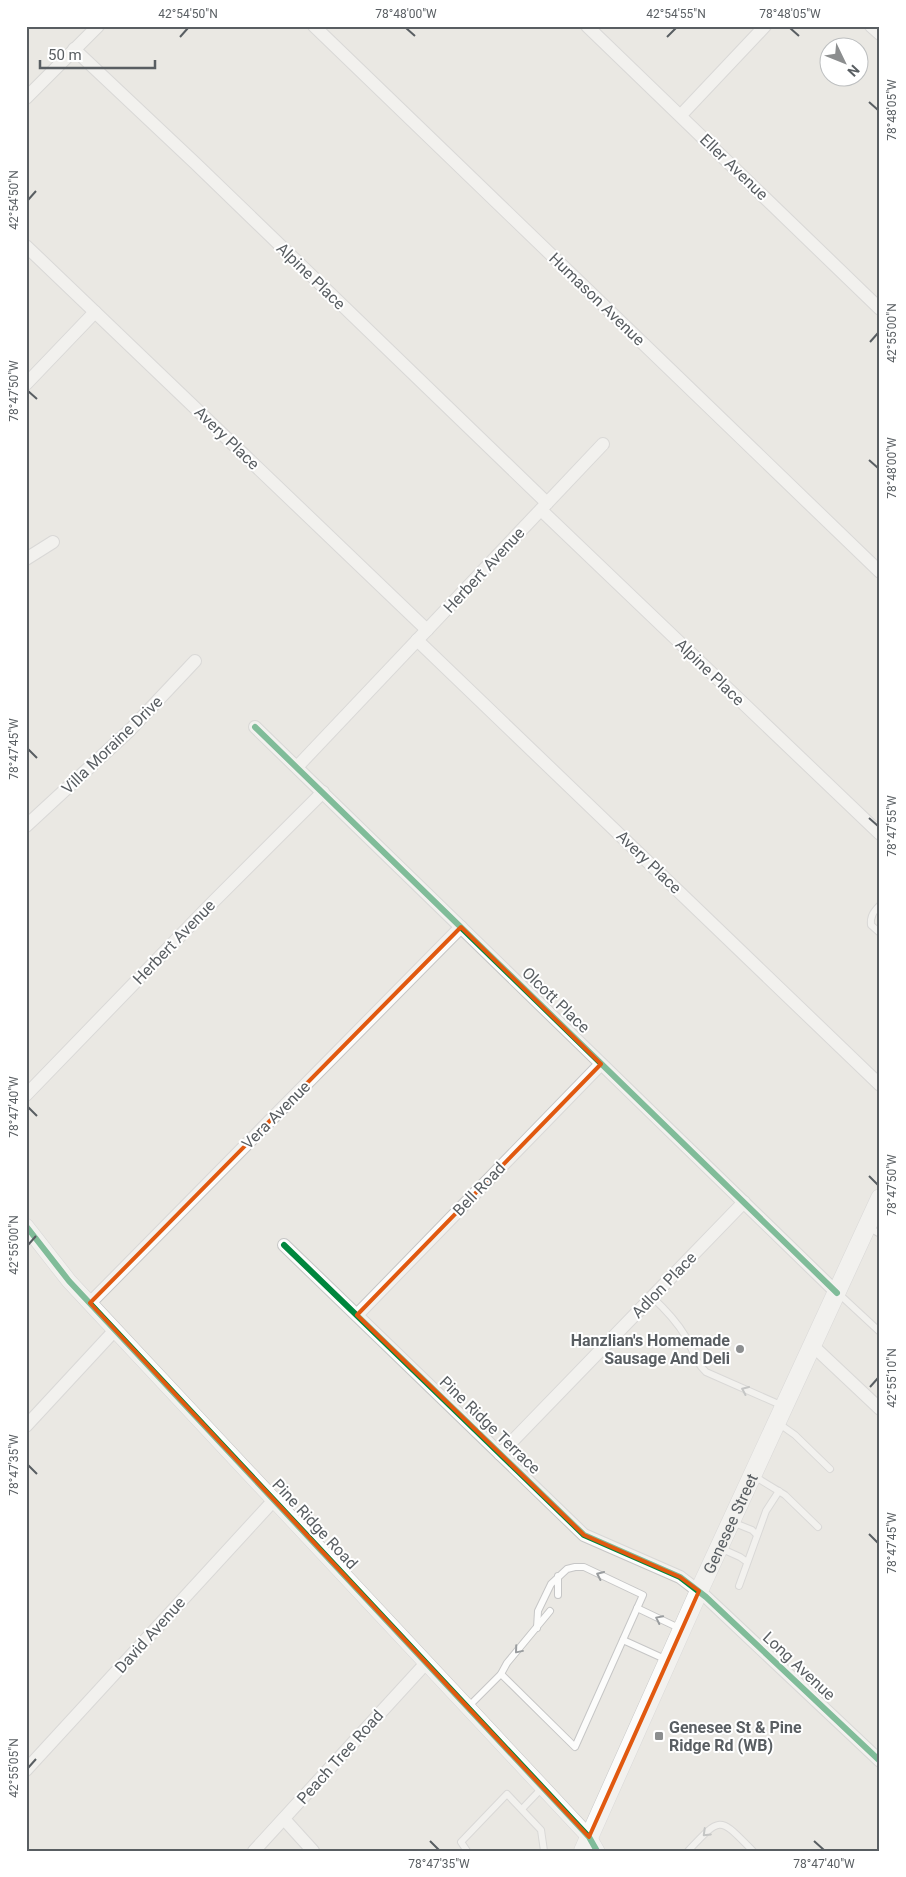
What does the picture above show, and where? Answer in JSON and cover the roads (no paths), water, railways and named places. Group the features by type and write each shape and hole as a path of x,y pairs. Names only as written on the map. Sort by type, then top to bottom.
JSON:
{"main road":[{"name":"Genesee Street","path":"590,1846 668,1660 812,1345 837,1293 873,1230 880,1198"}],"street":[{"path":"26,98 98,26"},
{"name":"Humason Avenue","path":"314,26 880,572"},
{"name":"Eller Avenue","path":"587,26 681,115 880,310"},
{"path":"681,115 765,26"},
{"path":"871,26 880,34"},
{"name":"Alpine Place","path":"74,49 195,163 544,507 880,834"},
{"name":"Avery Place","path":"26,246 427,630"},
{"path":"26,384 95,312"},
{"name":"Herbert Avenue","path":"417,640 603,444"},
{"path":"26,559 53,542"},
{"path":"297,767 417,640"},
{"name":"Avery Place","path":"417,640 880,1085"},
{"name":"Villa Moraine Drive","path":"26,826 130,730 195,661"},
{"name":"Olcott Place","path":"255,727 837,1293"},
{"name":"Herbert Avenue","path":"26,1094 323,792"},
{"name":"Vera Avenue","path":"90,1303 461,927"},
{"name":"Bell Road","path":"357,1315 601,1064"},
{"name":"Adlon Place","path":"500,1454 744,1202"},
{"name":"Pine Ridge Road","path":"26,1226 69,1281 542,1787 590,1846"},
{"name":"Pine Ridge Terrace","path":"284,1245 584,1535 680,1577 699,1591"},
{"path":"26,1426 116,1330"},
{"path":"812,1345 880,1409"},
{"name":"David Avenue","path":"26,1770 274,1500"},
{"name":"Long Avenue","path":"699,1591 880,1761"},
{"name":"Peach Tree Road","path":"254,1851 426,1663"},
{"path":"284,1819 313,1851"}],"lane":[{"path":"880,905 872,914 871,920 871,925 880,933"},
{"path":"837,1293 880,1332"},
{"path":"652,1297 676,1322 686,1337 698,1364 706,1372 784,1406"},
{"path":"777,1422 795,1435 830,1469"},
{"path":"753,1476 785,1495 818,1527"},
{"path":"739,1586 766,1511 779,1491"},
{"path":"731,1522 752,1530 757,1535"},
{"path":"719,1548 748,1562"},
{"path":"501,1674 575,1747 643,1595 584,1567 567,1569 551,1584 538,1611 537,1628"},
{"path":"558,1576 558,1595"},
{"path":"637,1608 682,1630"},
{"path":"468,1707 501,1674 507,1663 550,1611"},
{"path":"623,1640 668,1660"},
{"path":"522,1809 542,1787"},
{"path":"467,1851 461,1842 507,1794 541,1830 544,1851"},
{"path":"688,1851 711,1827 718,1824 729,1828 753,1851"}],"place":[{"name":"Hanzlian's Homemade Sausage And Deli","path":"740,1349"},
{"name":"Genesee St & Pine Ridge Rd (WB)","path":"659,1736"}]}
